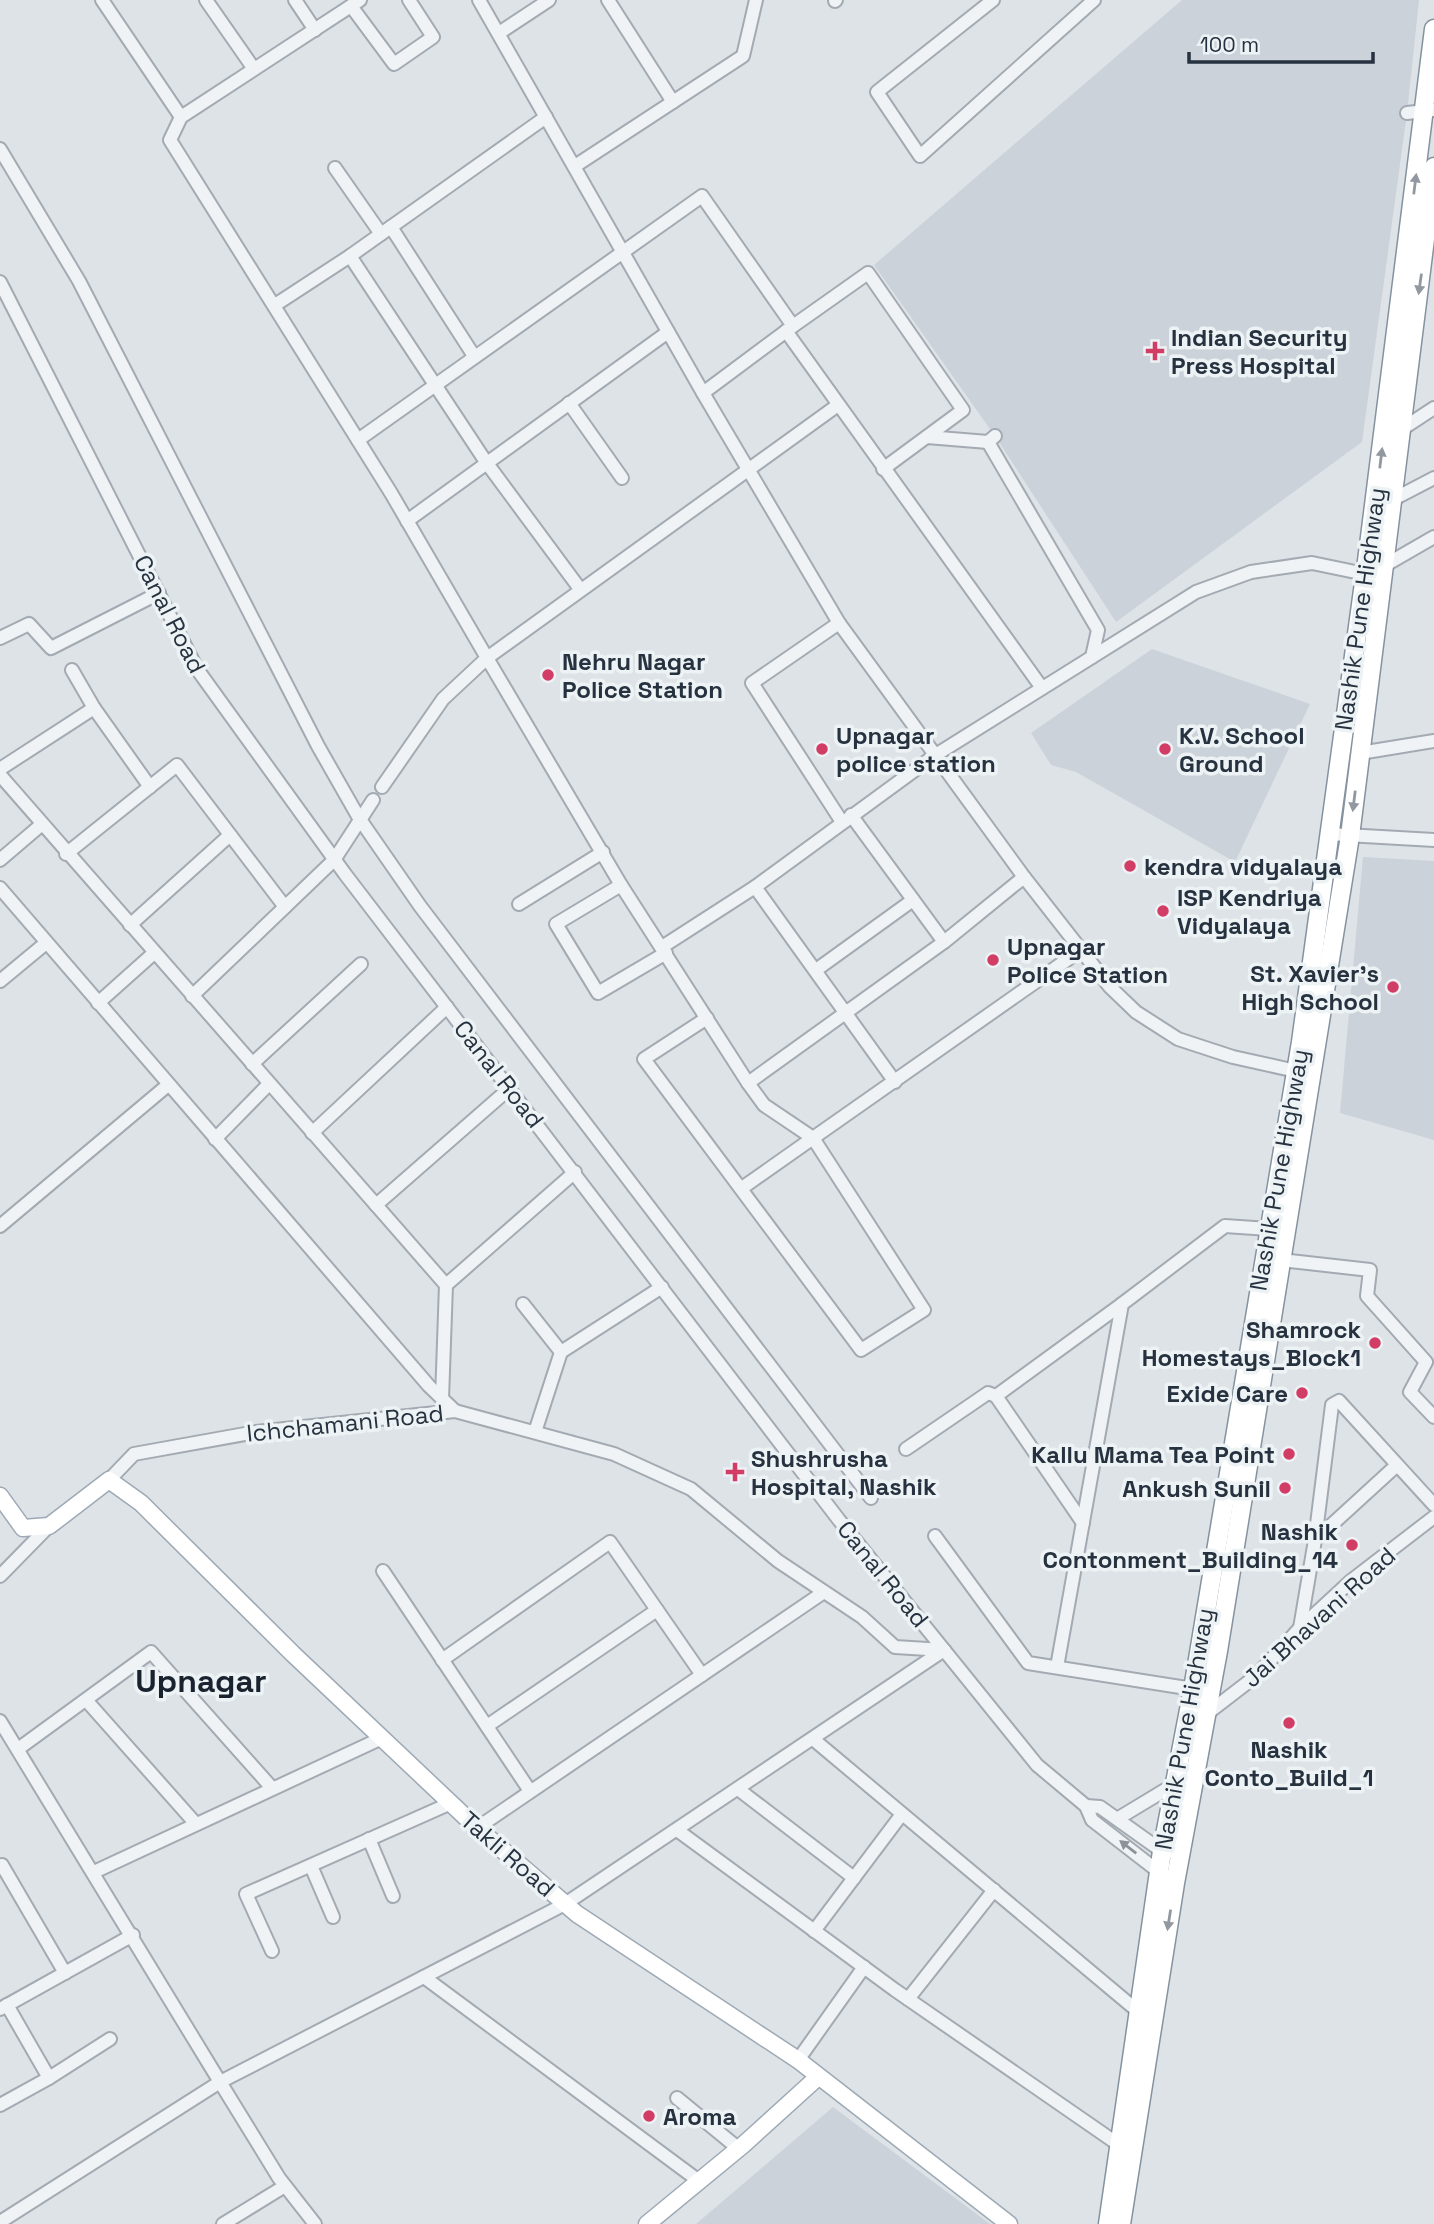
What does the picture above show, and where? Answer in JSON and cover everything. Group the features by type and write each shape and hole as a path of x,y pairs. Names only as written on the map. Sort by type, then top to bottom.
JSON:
{"highway":[{"name":"Nashik Pune Highway","path":"1121,2224 1140,2013 1159,1872 1193,1689 1296,1071 1428,131 1422,111 1434,29"},
{"name":"Nashik Pune Highway","path":"1108,2224 1126,2149 1218,1651 1350,836 1390,500 1434,167"}],"main road":[{"path":"0,1496 23,1528 49,1527 109,1480"},
{"name":"Takli Road","path":"109,1480 141,1503 477,1828 565,1904 798,2060 1009,2224"},
{"path":"647,2224 739,2149 818,2077"}],"street":[{"path":"102,0 181,117"},
{"path":"206,0 254,69"},
{"path":"295,0 315,30"},
{"path":"409,0 433,37 394,64 355,3 181,117 170,140 358,440 621,885 664,950 707,1018 748,1083 764,1105 813,1138 924,1310 861,1350 644,1059 707,1018"},
{"path":"479,0 667,332 839,623 1024,877 1110,987 1136,1012 1178,1039 1233,1057 1296,1071"},
{"path":"499,33 549,0"},
{"path":"608,0 673,102"},
{"path":"575,166 743,56 756,0"},
{"path":"993,0 877,92 920,156 1094,0"},
{"path":"275,305 350,256 546,117"},
{"path":"0,149 79,281 318,746 359,818 420,906 871,1498"},
{"path":"335,168 386,231 474,356"},
{"path":"358,440 702,196 838,405 1042,688"},
{"path":"350,256 486,462 580,589"},
{"path":"703,393 868,273 963,410 883,469"},
{"name":"Canal Road","path":"1,285 197,669 334,860 839,1520 1037,1765 1086,1806 1092,1820 1175,1883"},
{"path":"407,521 667,332"},
{"path":"569,403 621,478"},
{"path":"382,787 443,699 487,658 838,405"},
{"path":"1399,431 1434,408"},
{"path":"927,437 991,439 1098,630 1092,657"},
{"path":"1390,500 1434,478"},
{"path":"1382,567 1434,537"},
{"path":"621,885 556,924 598,993 755,887 934,756 1196,592 1251,572 1312,563 1365,573"},
{"path":"0,639 29,624 51,648 159,593"},
{"path":"839,623 752,683 847,818 944,942"},
{"path":"72,670 94,708 150,787"},
{"path":"0,769 94,708"},
{"path":"1360,753 1434,741"},
{"path":"66,854 177,765 285,906"},
{"path":"0,775 66,854 446,1285 442,1399"},
{"path":"192,996 334,860 373,800"},
{"path":"0,860 41,825"},
{"path":"1329,834 1434,839"},
{"path":"130,925 230,835"},
{"path":"519,904 603,852"},
{"path":"748,1083 944,942 1024,877"},
{"path":"755,887 895,1082"},
{"path":"0,888 168,1085 455,1411"},
{"path":"816,970 913,900"},
{"path":"0,981 46,943"},
{"path":"742,1188 1081,950"},
{"path":"98,1003 153,953"},
{"path":"252,1064 361,964"},
{"path":"312,1133 447,1007"},
{"path":"215,1139 269,1084"},
{"path":"0,1226 168,1085"},
{"path":"376,1205 510,1088"},
{"path":"446,1285 575,1172"},
{"path":"996,1396 1225,1226 1269,1228"},
{"path":"1281,1260 1370,1270 1367,1296 1426,1362 1410,1392 1434,1417"},
{"path":"535,1432 561,1352 662,1287"},
{"path":"523,1304 561,1352"},
{"path":"1057,1667 1122,1304"},
{"path":"906,1449 988,1393 996,1396 1083,1523"},
{"path":"1300,1628 1315,1540 1332,1405 1339,1401 1434,1505"},
{"name":"Ichchamani Road","path":"109,1480 134,1454 256,1432 455,1411 614,1454 691,1489 778,1561 862,1618 895,1647 944,1650"},
{"path":"1315,1540 1397,1465"},
{"name":"Jai Bhavani Road","path":"1204,1716 1256,1676 1300,1628 1352,1580 1434,1517"},
{"path":"0,1576 49,1527"},
{"path":"935,1536 1028,1662 1193,1689"},
{"path":"442,1660 610,1542 702,1675"},
{"path":"383,1571 530,1791"},
{"path":"477,1828 824,1592"},
{"path":"487,1726 657,1611"},
{"path":"0,2222 220,2082 565,1904 944,1650"},
{"path":"18,1749 151,1652 272,1788"},
{"path":"86,1700 196,1824"},
{"path":"0,1721 285,2186 315,2224"},
{"path":"94,1872 382,1738"},
{"path":"813,1738 1140,2013"},
{"path":"1117,1819 1175,1784"},
{"path":"738,1789 854,1878"},
{"path":"272,1951 246,1894 451,1803"},
{"name":"Canal Road","path":"1086,1806 1100,1807 1180,1863"},
{"path":"814,1931 902,1814"},
{"path":"677,1830 908,1999 1126,2149"},
{"path":"369,1839 393,1896"},
{"path":"0,1866 2,1864 65,1973"},
{"path":"311,1866 333,1917"},
{"path":"908,1999 994,1890"},
{"path":"49,2078 4,2007 132,1935"},
{"path":"798,2060 864,1967"},
{"path":"424,1977 699,2181"},
{"path":"0,2105 110,2039"},
{"path":"677,2098 739,2149"},
{"path":"223,2224 285,2186"}],"shaded area":[{"name":"Indian Security Press Hospital","path":"1182,0 1419,0 1407,113 1362,442 1116,622 995,436 874,265"},
{"name":"K.V. School Ground","path":"1152,649 1310,704 1235,862 1076,772 1051,765 1031,733"},
{"name":"St. Xavier's High School","path":"1363,857 1434,861 1434,1140 1340,1113"},
{"path":"833,2107 990,2224 696,2224"}],"place":[{"name":"Indian Security Press Hospital","path":"1155,351"},
{"name":"Nehru Nagar Police Station","path":"548,675"},
{"name":"Upnagar police station","path":"822,749"},
{"name":"K.V. School Ground","path":"1165,749"},
{"name":"kendra vidyalaya","path":"1130,866"},
{"name":"ISP Kendriya Vidyalaya","path":"1163,911"},
{"name":"Upnagar Police Station","path":"993,960"},
{"name":"St. Xavier's High School","path":"1393,987"},
{"name":"Shamrock Homestays_Block1","path":"1375,1343"},
{"name":"Exide Care","path":"1302,1393"},
{"name":"Kallu Mama Tea Point","path":"1289,1454"},
{"name":"Shushrusha Hospital, Nashik","path":"735,1472"},
{"name":"Ankush Sunil","path":"1285,1488"},
{"name":"Nashik Contonment_Building_14","path":"1352,1545"},
{"name":"Nashik Conto_Build_1","path":"1289,1723"},
{"name":"Aroma","path":"649,2116"}],"district":[{"name":"Upnagar","path":"201,1681"}]}
